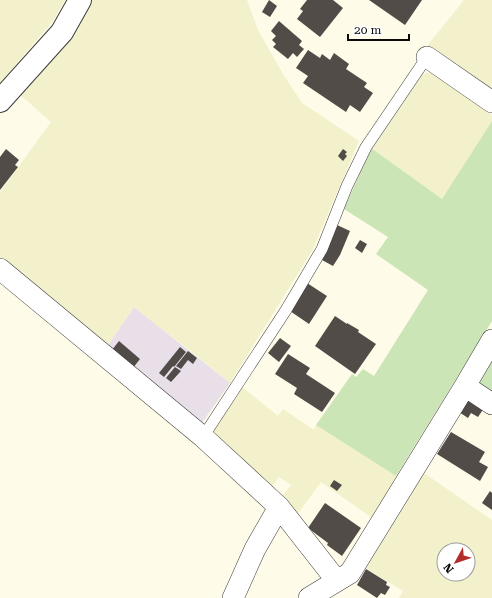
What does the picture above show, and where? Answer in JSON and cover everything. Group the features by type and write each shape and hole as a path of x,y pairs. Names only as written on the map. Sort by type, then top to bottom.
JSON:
{"street":[{"path":"0,101 62,32 80,0"},
{"path":"427,56 492,102"},
{"path":"0,269 203,437 279,507 337,580"},
{"path":"309,598 350,573 492,340"},
{"path":"465,386 492,404"},
{"path":"233,598 255,549 279,507"}],"lane":[{"path":"203,437 286,310 322,249 347,186 366,147 427,56"}],"shaded area":[{"path":"134,307 230,383 202,423 198,422 106,348"}],"green space":[{"path":"0,0 65,0 53,21 0,83"},
{"path":"89,0 247,0 258,30 283,74 302,103 359,141 313,249 230,383 134,307 106,348 0,258 0,192 51,122 17,92"},
{"path":"464,0 492,0 492,85 489,89 427,46"},
{"path":"426,73 432,73 492,115 492,121 442,199 371,148 419,77"},
{"path":"492,121 492,321 396,476 316,425 352,374 356,377 363,369 374,376 428,290 376,254 388,237 344,209 371,148 442,199"},
{"path":"492,353 492,396 479,388 477,377"},
{"path":"241,386 278,416 283,409 314,430 316,425 396,476 372,518 321,482 295,518 280,499 291,485 279,477 270,489 211,433"},
{"path":"421,471 492,520 492,598 399,598 403,591 364,567"}],"building":[{"path":"269,0 277,6 270,17 262,12"},
{"path":"307,0 333,0 343,8 320,37 297,19 303,11 300,9"},
{"path":"369,0 422,0 405,25"},
{"path":"279,21 302,41 299,45 304,49 297,57 293,53 288,59 273,47 276,44 272,40 276,36 271,31"},
{"path":"308,50 320,58 322,54 330,60 334,53 349,64 346,69 367,83 364,87 373,93 360,112 350,105 346,112 303,83 308,76 296,68"},
{"path":"6,149 19,160 15,165 18,167 0,190 0,157"},
{"path":"343,149 347,152 345,154 347,156 343,161 338,156"},
{"path":"337,225 350,231 340,255 333,266 322,260"},
{"path":"360,240 367,244 362,253 355,248"},
{"path":"307,283 327,296 309,324 290,311"},
{"path":"335,316 359,330 358,332 376,344 355,374 315,346"},
{"path":"280,338 291,346 279,362 268,353"},
{"path":"119,341 140,359 133,368 112,350"},
{"path":"180,347 186,352 164,377 159,373"},
{"path":"188,351 197,358 193,364 188,360 181,369 176,366"},
{"path":"288,354 310,368 306,374 335,393 322,412 294,394 297,388 275,374"},
{"path":"175,367 181,371 171,382 166,378"},
{"path":"468,398 484,408 478,417 471,413 468,418 459,412"},
{"path":"451,432 485,452 479,462 488,467 480,481 437,454"},
{"path":"334,480 342,485 337,491 330,486"},
{"path":"490,491 492,493 492,510 482,503"},
{"path":"325,503 361,528 342,556 308,528"},
{"path":"366,569 387,582 386,585 390,587 385,595 381,593 377,598 357,585"}]}
